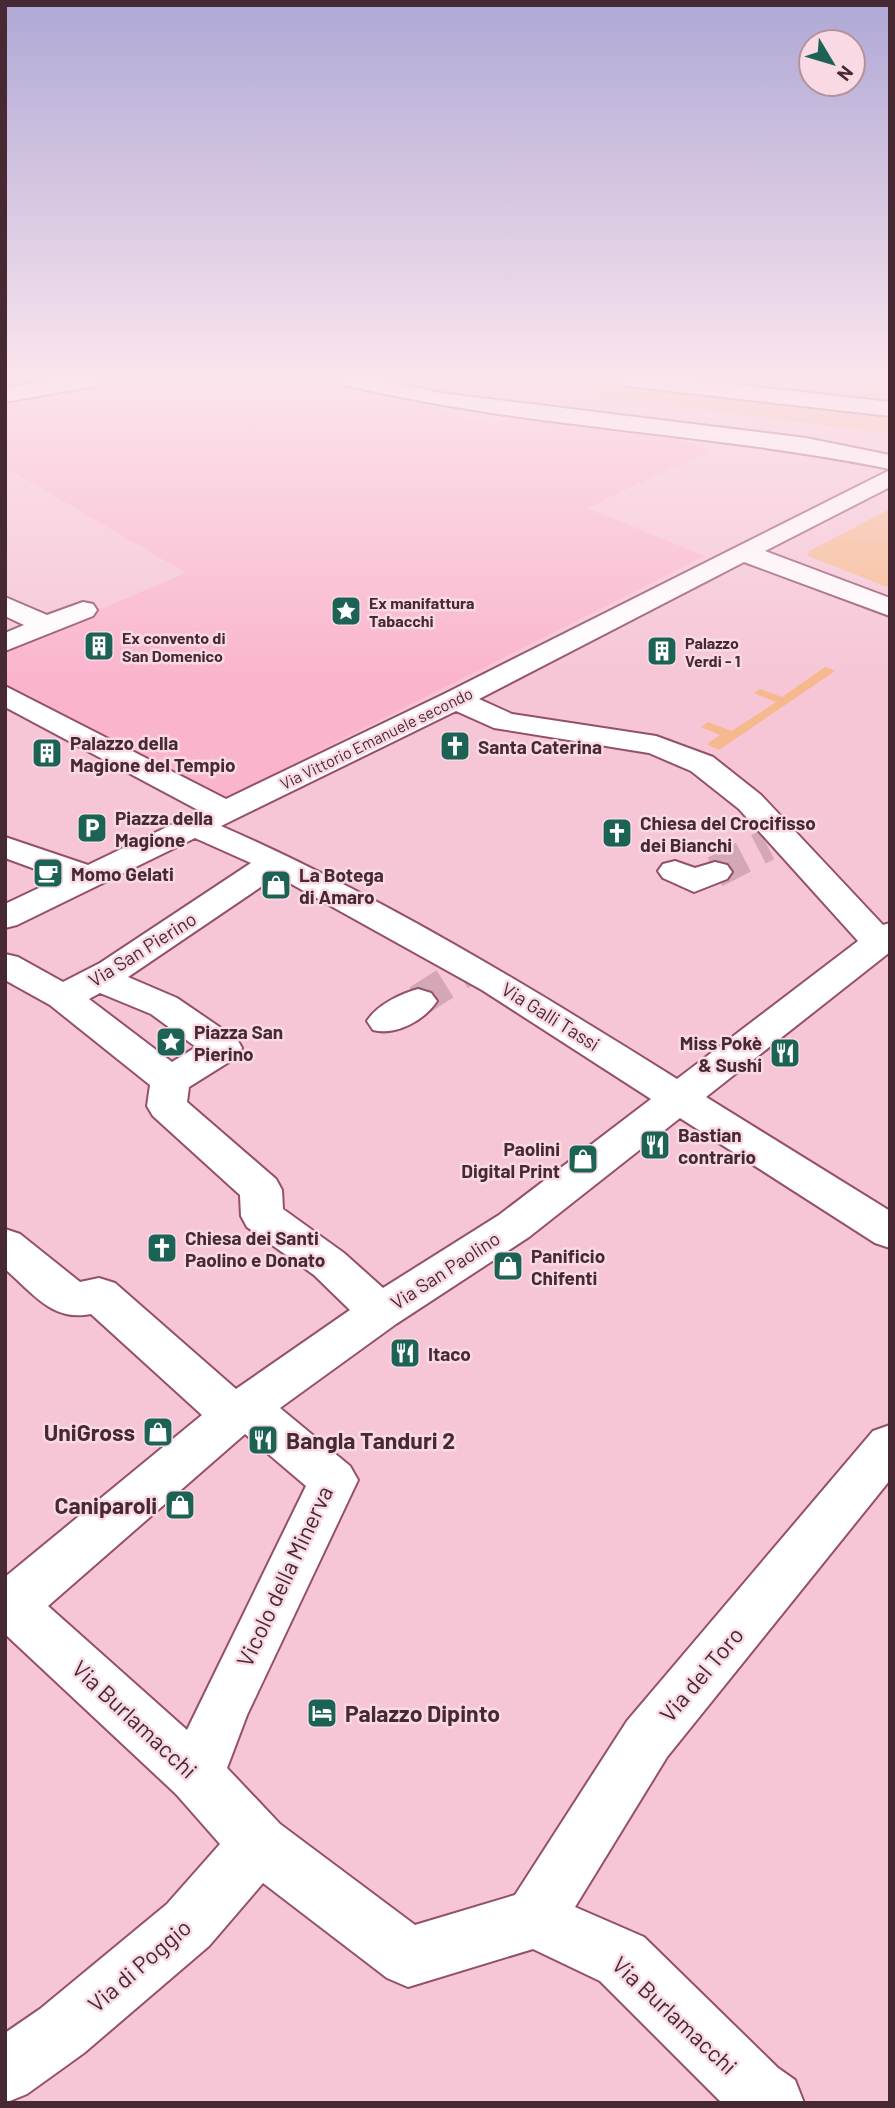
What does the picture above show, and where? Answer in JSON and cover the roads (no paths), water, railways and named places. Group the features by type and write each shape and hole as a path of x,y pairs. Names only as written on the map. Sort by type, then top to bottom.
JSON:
{"street":[{"name":"Via Vittorio Emanuele secondo","path":"5,918 197,827 455,699 883,477"},
{"path":"742,552 890,607"},
{"path":"5,605 46,625"},
{"path":"5,643 83,610"},
{"path":"5,695 227,812"},
{"path":"455,699 491,717 520,726 664,747 702,764 737,791 774,841 885,938"},
{"name":"Via Galli Tassi","path":"197,827 276,862 636,1069 676,1098 890,1232"},
{"path":"5,847 89,877"},
{"name":"Via San Pierino","path":"63,997 98,978 276,862"},
{"path":"675,871 694,882 715,872"},
{"name":"Via San Paolino","path":"7,1606 240,1411 380,1312 514,1226 885,938"},
{"path":"5,965 63,997 170,1081"},
{"path":"98,978 164,1006 223,1048 170,1081"},
{"path":"386,1021 418,1001"},
{"path":"170,1081 167,1106 261,1190 262,1216 329,1264 380,1312"},
{"path":"5,1244 72,1301 99,1295 240,1411"},
{"name":"Vicolo della Minerva","path":"196,1775 222,1710 333,1480 240,1411"},
{"name":"Via del Toro","path":"534,1919 647,1739 890,1445"},
{"name":"Via Burlamacchi","path":"7,1606 196,1775 259,1844 408,1957 534,1919 622,1959 755,2091 772,2103"},
{"name":"Via di Poggio","path":"5,2072 62,2031 188,1925 259,1844"}],"tunnel":[{"path":"715,872 767,845"},
{"path":"418,1001 462,973"}],"place":[{"name":"Ex manifattura Tabacchi","path":"346,611"},
{"name":"Ex convento di San Domenico","path":"99,646"},
{"name":"Palazzo Verdi - 1","path":"662,651"},
{"name":"Santa Caterina","path":"455,746"},
{"name":"Palazzo della Magione del Tempio","path":"47,753"},
{"name":"Piazza della Magione","path":"92,828"},
{"name":"Chiesa del Crocifisso dei Bianchi","path":"617,833"},
{"name":"Momo Gelati","path":"48,873"},
{"name":"La Botega di Amaro","path":"276,885"},
{"name":"Piazza San Pierino","path":"171,1042"},
{"name":"Miss Pokè & Sushi","path":"785,1053"},
{"name":"Bastian contrario","path":"655,1145"},
{"name":"Paolini Digital Print","path":"583,1159"},
{"name":"Chiesa dei Santi Paolino e Donato","path":"162,1248"},
{"name":"Panificio Chifenti","path":"508,1266"},
{"name":"Itaco","path":"405,1353"},
{"name":"UniGross","path":"158,1432"},
{"name":"Bangla Tanduri 2","path":"263,1440"},
{"name":"Caniparoli","path":"180,1505"},
{"name":"Palazzo Dipinto","path":"322,1713"}]}
